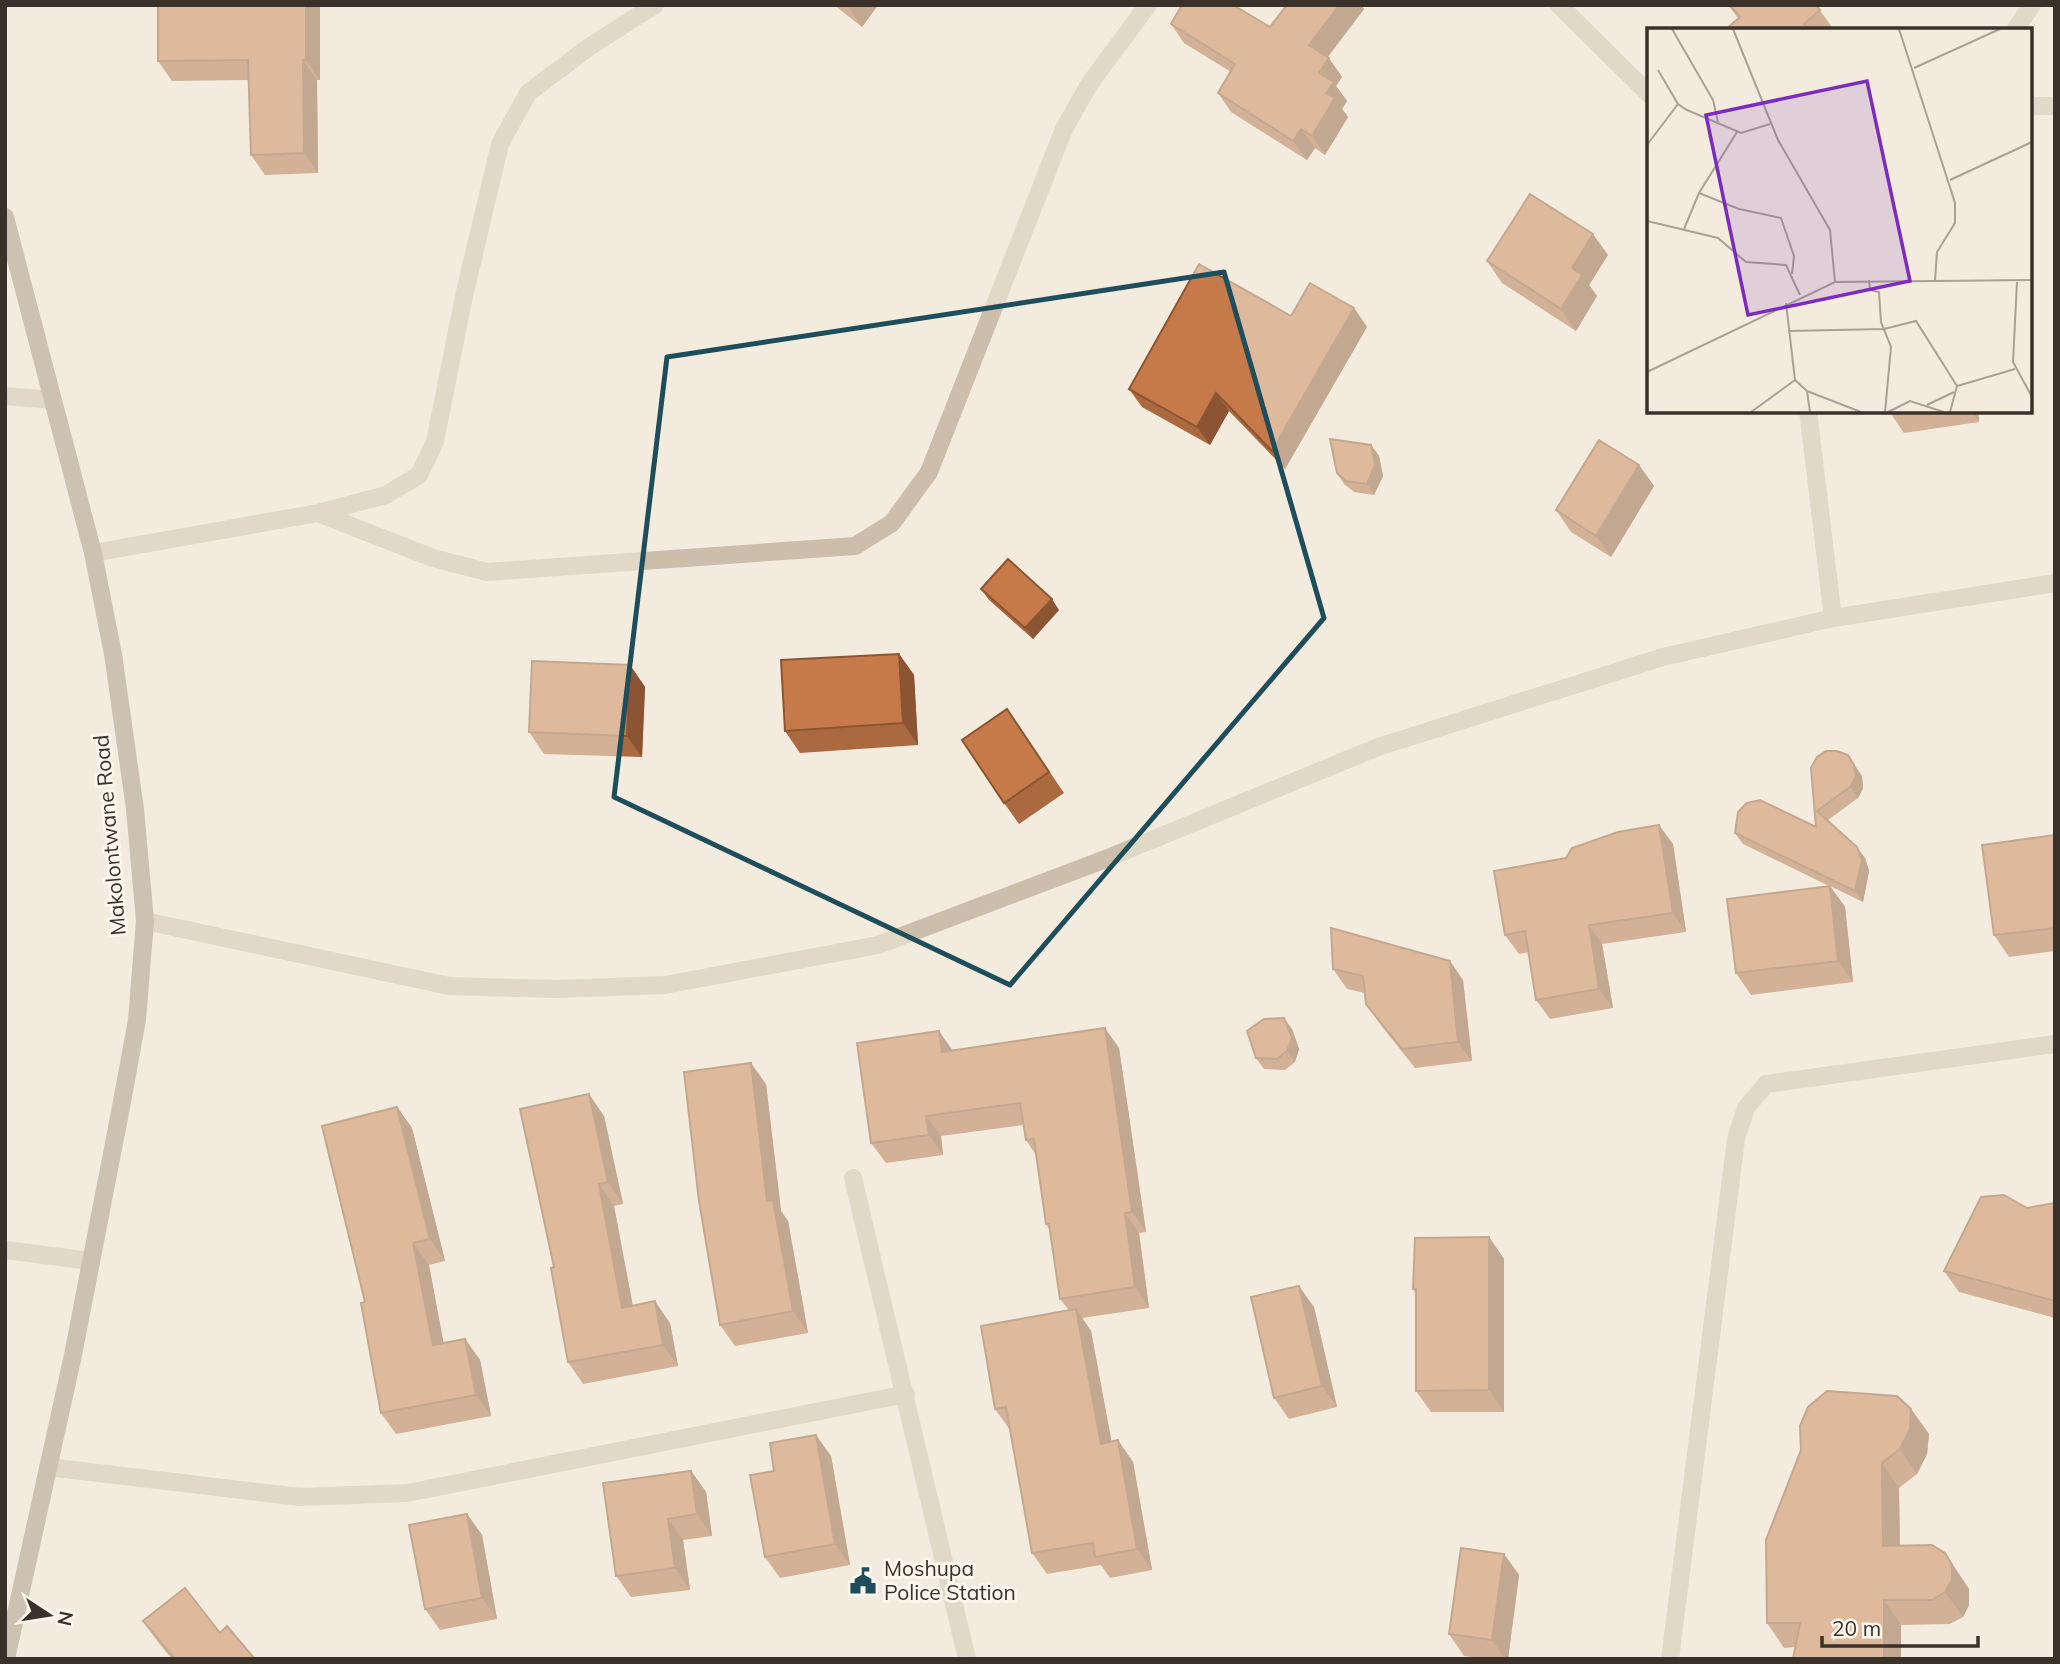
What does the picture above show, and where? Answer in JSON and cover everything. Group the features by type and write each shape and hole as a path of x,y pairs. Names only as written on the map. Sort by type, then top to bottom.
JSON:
{"main road":[{"name":"Makolontwane Road","path":"5,217 93,553 113,654 133,796 145,921 137,1020 92,1261 6,1659"}],"street":[{"path":"93,553 318,513 386,495 419,475 435,442 464,296 500,144 528,93 589,47 655,5"},
{"path":"318,513 433,558 487,572 855,546 892,523 929,472 1064,129 1090,83 1148,5"},
{"path":"1559,5 1647,92"},
{"path":"2016,28 2032,5"},
{"path":"2032,106 2055,106"},
{"path":"5,396 53,400"},
{"path":"1808,413 1833,618"},
{"path":"145,921 449,986 556,989 664,985 878,945 1103,860 1378,747 1663,657 1833,618 2055,583"},
{"path":"1670,1659 1736,1139 1746,1108 1766,1084 2055,1044"},
{"path":"853,1178 967,1659"},
{"path":"5,1250 92,1261"},
{"path":"48,1467 300,1497 407,1493 906,1394"}],"highlighted area":[{"path":"1224,272 1324,618 1010,985 614,797 667,357"}],"building":[{"path":"158,5 306,5 306,60 303,60 304,153 251,155 248,60 158,61"},
{"path":"1182,5 1233,5 1270,27 1287,5 1339,5 1309,45 1329,58 1319,73 1334,82 1326,93 1335,98 1312,136 1301,129 1293,141 1218,93 1235,64 1171,24"},
{"path":"1730,5 1816,5 1820,10 1804,24 1807,28 1727,28 1740,17"},
{"path":"1530,194 1593,234 1572,268 1582,275 1561,309 1487,261"},
{"path":"1199,264 1291,316 1310,283 1354,308 1272,451 1216,393 1197,427 1129,389"},
{"path":"1330,439 1371,445 1375,465 1367,484 1346,481 1337,473"},
{"path":"1599,440 1639,465 1596,536 1556,510"},
{"path":"1008,559 1052,599 1025,628 981,589"},
{"path":"899,654 903,723 785,731 781,660"},
{"path":"532,661 630,665 627,736 529,732"},
{"path":"1007,709 1049,772 1004,803 962,740"},
{"path":"1826,751 1848,755 1854,765 1856,777 1850,787 1817,811 1857,847 1862,860 1855,891 1735,833 1738,812 1747,803 1760,800 1816,827 1811,768 1817,757"},
{"path":"1659,825 1673,913 1589,925 1599,989 1536,1000 1525,931 1505,935 1494,871 1566,858 1572,848 1618,832"},
{"path":"2055,835 2055,928 1994,935 1982,845"},
{"path":"1830,886 1838,961 1736,973 1727,899"},
{"path":"1331,928 1450,961 1458,1042 1402,1049 1366,1004 1363,976 1333,969"},
{"path":"1284,1018 1292,1038 1287,1051 1277,1059 1256,1058 1247,1031 1264,1019"},
{"path":"1105,1028 1132,1212 1125,1213 1135,1287 1060,1299 1034,1139 1026,1140 1020,1103 926,1116 929,1135 871,1143 857,1043 939,1031 942,1052"},
{"path":"751,1063 767,1201 773,1200 793,1311 720,1325 699,1201 684,1072"},
{"path":"589,1094 608,1182 599,1184 622,1308 655,1301 663,1345 568,1362 551,1268 554,1267 520,1109"},
{"path":"397,1107 430,1239 413,1243 433,1345 465,1339 476,1395 381,1413 361,1303 365,1302 322,1126"},
{"path":"2004,1195 2027,1208 2055,1203 2055,1301 1944,1271 1981,1197"},
{"path":"1489,1237 1489,1390 1416,1391 1416,1289 1413,1289 1415,1238"},
{"path":"1299,1286 1322,1386 1274,1398 1251,1297"},
{"path":"1076,1309 1101,1444 1118,1440 1137,1549 1095,1557 1093,1543 1032,1553 1006,1407 995,1409 981,1326"},
{"path":"1827,1391 1897,1396 1911,1409 1910,1429 1900,1449 1882,1463 1883,1546 1932,1545 1945,1553 1952,1565 1952,1580 1945,1592 1932,1600 1884,1600 1884,1659 1793,1659 1800,1623 1767,1623 1766,1540 1801,1450 1800,1426 1808,1407"},
{"path":"816,1435 835,1544 765,1557 750,1475 774,1471 770,1443"},
{"path":"691,1471 697,1514 668,1519 675,1568 616,1576 603,1483"},
{"path":"467,1514 482,1598 425,1609 409,1525"},
{"path":"1461,1548 1504,1554 1492,1640 1449,1634"},
{"path":"185,1588 220,1633 227,1626 255,1659 175,1659 143,1621"}],"place":[{"name":"Moshupa Police Station","path":"863,1581"}]}
